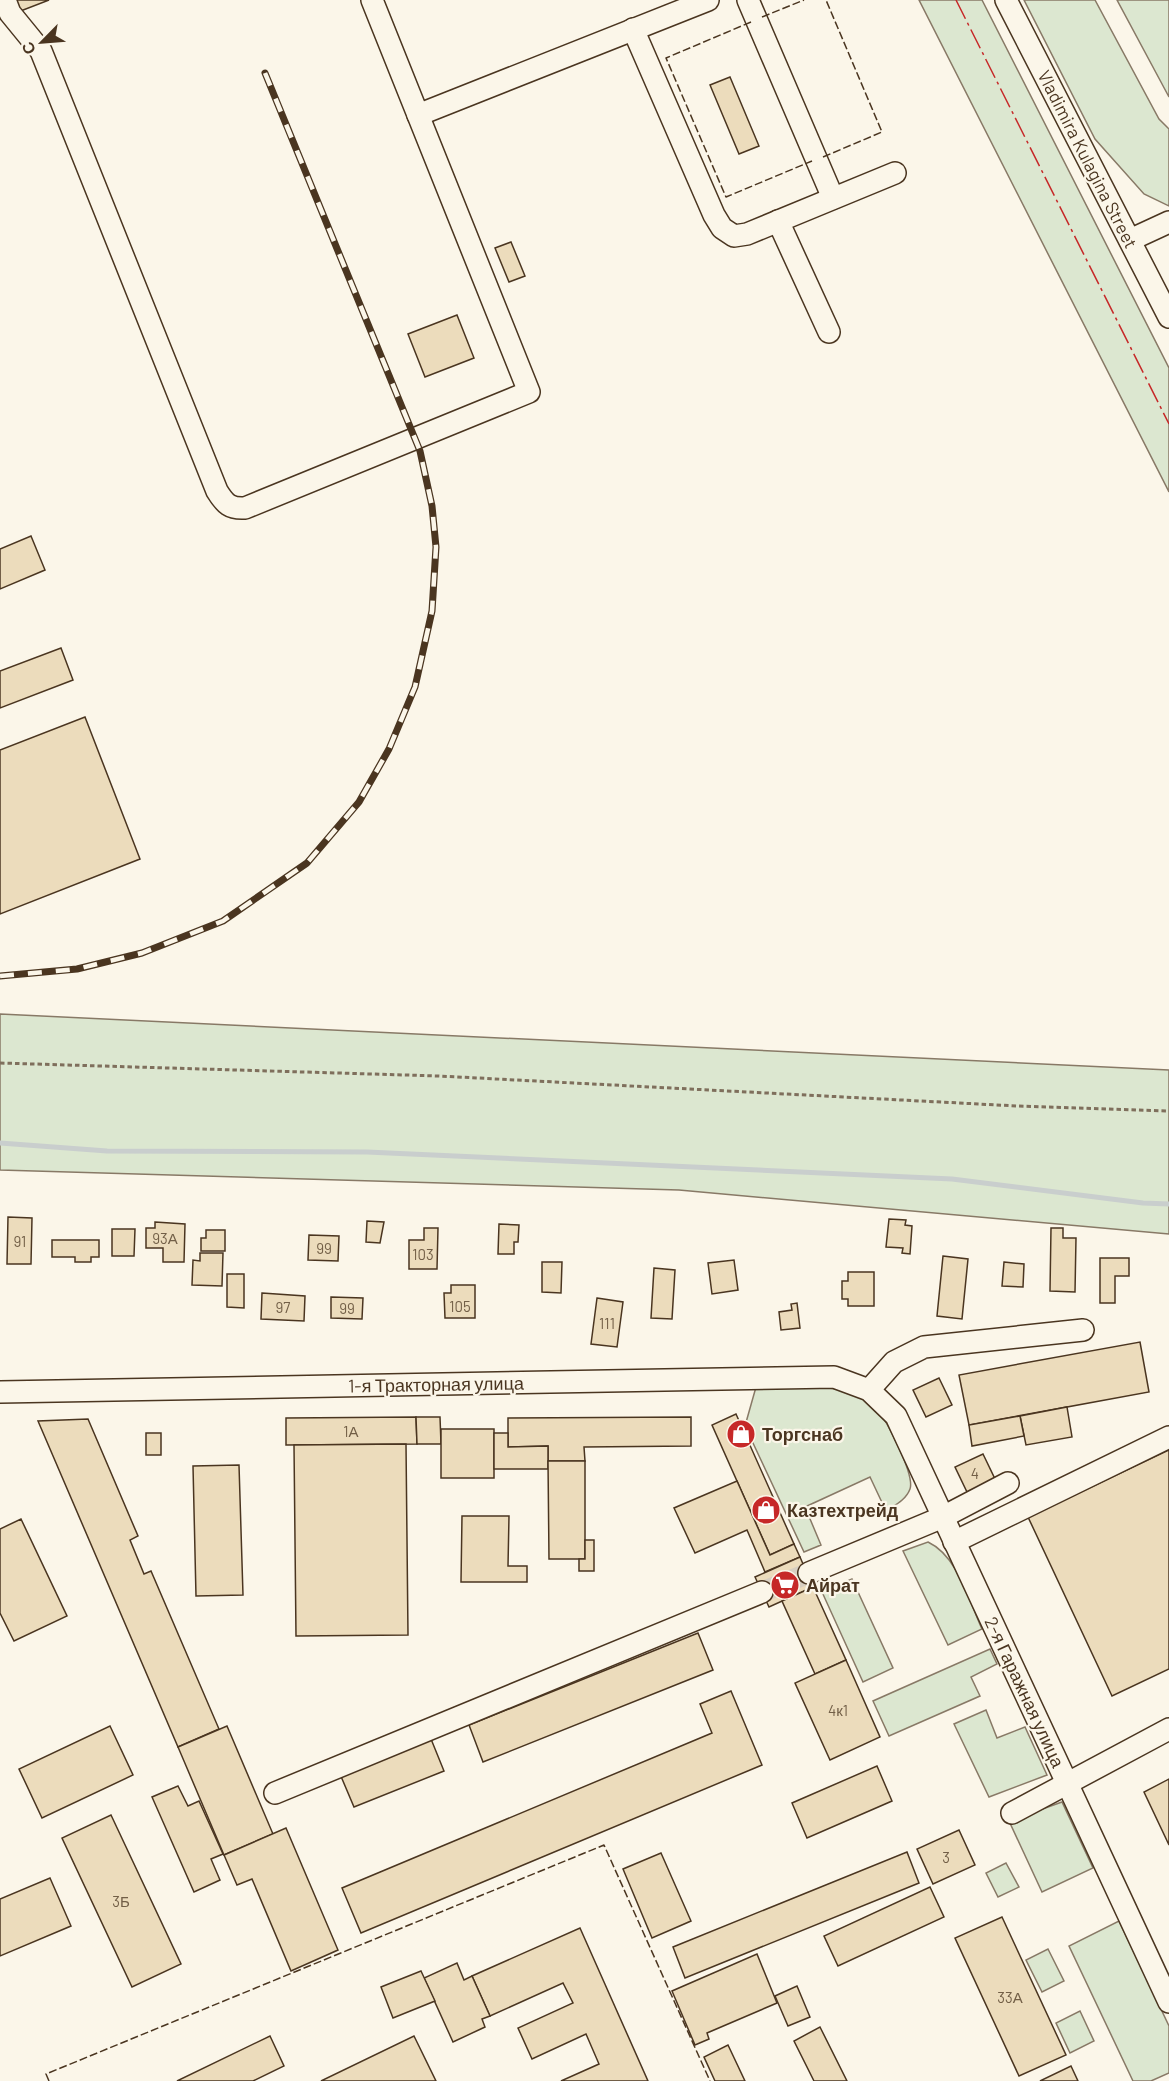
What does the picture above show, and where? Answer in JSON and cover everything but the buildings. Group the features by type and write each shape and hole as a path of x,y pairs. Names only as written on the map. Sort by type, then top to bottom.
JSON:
{"street":[{"path":"5,0 10,13 41,51 217,491 224,503 235,509 256,503 529,392 372,0"},
{"path":"418,115 708,0"},
{"path":"748,0 833,198"},
{"name":"Vladimira Kulagina Street","path":"1006,0 1169,317"},
{"path":"633,28 714,214 723,228 734,236 747,234 895,173"},
{"path":"778,221 829,332"},
{"path":"1130,240 1169,222"},
{"path":"869,1390 894,1362 924,1347 1083,1330"},
{"name":"1-я Тракторная улица","path":"0,1392 834,1377 869,1390"},
{"name":"2-я Гаражная улица","path":"869,1390 896,1416 1169,2002"},
{"path":"954,1542 1169,1437"},
{"path":"808,1573 943,1517 1008,1483"},
{"path":"274,1793 762,1592"},
{"path":"1011,1813 1169,1729"}],"path":[{"path":"0,1063 439,1076 1017,1106 1169,1111"}],"green space":[{"path":"919,0 982,0 1169,368 1169,492"},
{"path":"1024,0 1095,0 1159,119 1169,129 1169,206 1144,194 1095,139"},
{"path":"1117,0 1169,0 1169,97"},
{"path":"0,1014 1169,1070 1169,1234 679,1190 0,1170"},
{"path":"756,1387 835,1388 854,1393 870,1403 877,1409 899,1448 910,1482 910,1489 906,1496 886,1511 870,1477 805,1507 821,1545 804,1552 745,1426"},
{"path":"928,1542 938,1549 955,1568 982,1629 948,1645 903,1551"},
{"path":"852,1579 893,1668 863,1682 822,1592"},
{"path":"990,1649 997,1664 971,1677 980,1696 889,1736 873,1701"},
{"path":"986,1710 997,1738 1025,1727 1047,1775 989,1797 954,1724"},
{"path":"1062,1802 1093,1868 1042,1892 1009,1821"},
{"path":"1006,1863 1019,1887 998,1897 986,1873"},
{"path":"1119,1921 1169,2026 1169,2073 1151,2081 1133,2081 1069,1946"},
{"path":"1048,1949 1064,1981 1042,1992 1026,1960"},
{"path":"1080,2011 1094,2041 1070,2053 1056,2023"}],"waterway":[{"path":"0,1143 107,1151 367,1152 952,1179 1143,1203 1169,1204"}],"tunnel":[{"path":"762,1592 809,1573"}],"railway":[{"path":"0,976 77,969 142,953 223,921 307,863 359,802 389,749 415,687 432,611 436,547 432,506 420,451 265,73"}],"fence":[{"path":"762,17 804,0"},
{"path":"823,157 882,132 826,0"},
{"path":"751,22 666,58 726,197 812,161"},
{"path":"49,2081 46,2074 604,1845 710,2081"}],"power":[{"path":"956,0 1169,424"}],"place":[{"name":"Торгснаб","path":"741,1434"},
{"name":"Казтехтрейд","path":"766,1510"},
{"name":"Айрат","path":"785,1585"}]}
